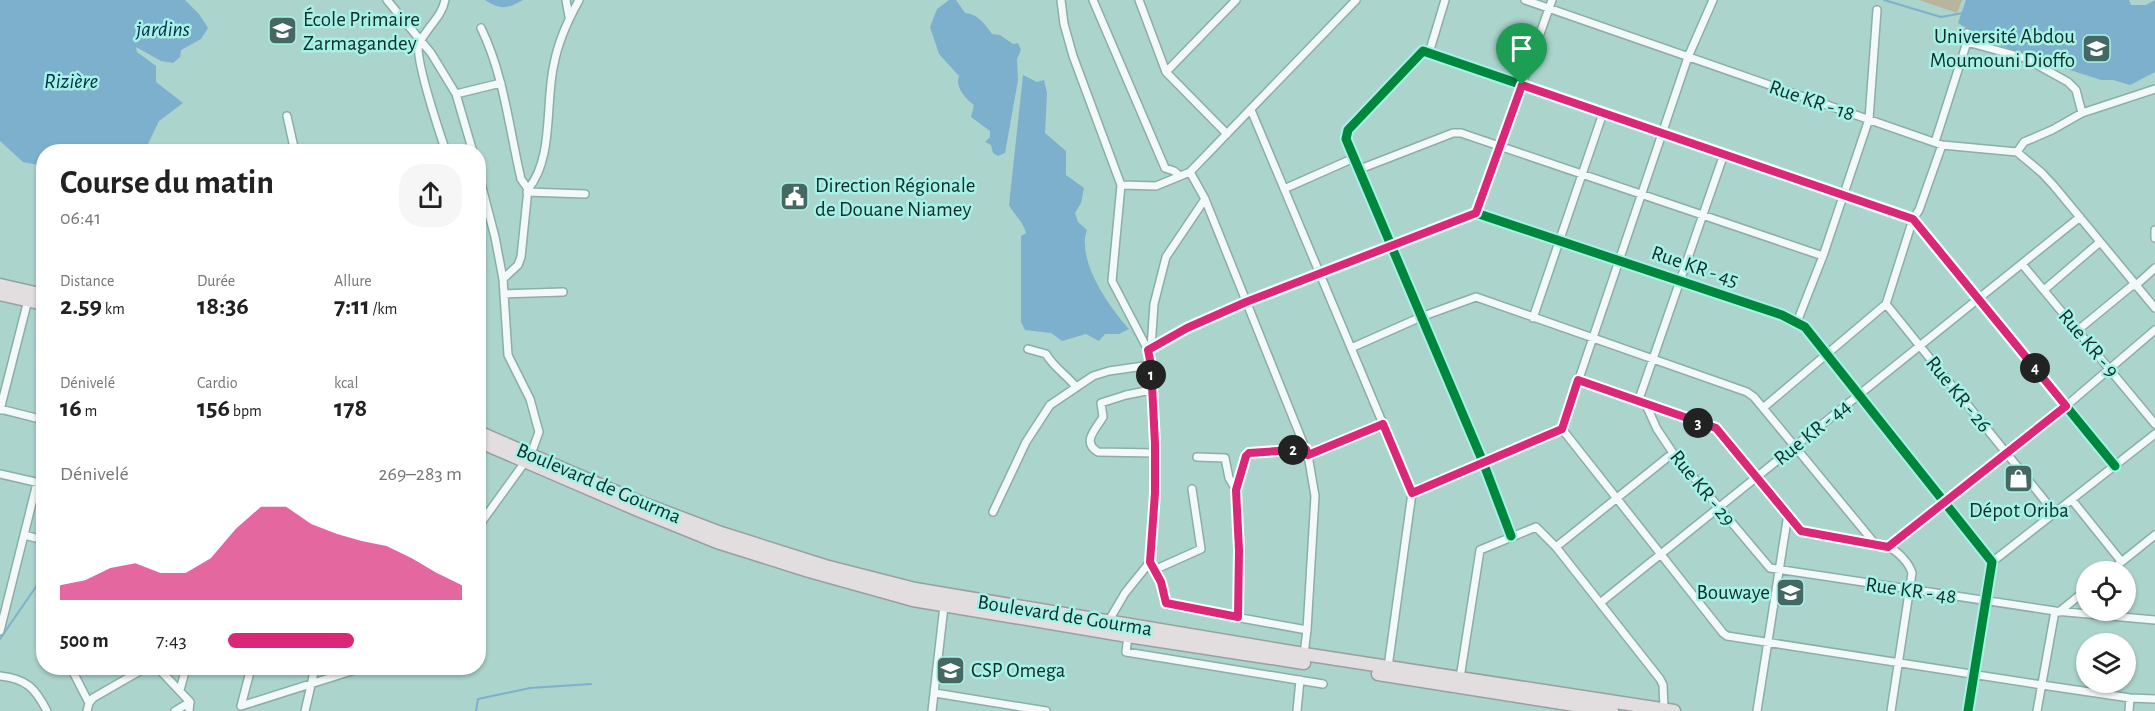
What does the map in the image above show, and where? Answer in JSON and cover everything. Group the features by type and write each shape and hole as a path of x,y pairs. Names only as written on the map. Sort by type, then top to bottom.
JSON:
{"highway":[{"path":"0,285 36,293"},
{"path":"0,294 36,302"},
{"name":"Boulevard de Gourma","path":"486,436 528,458"},
{"name":"Boulevard de Gourma","path":"486,444 639,502 719,537 825,566 944,606 1304,654 1669,710"},
{"name":"Boulevard de Gourma","path":"914,595 1107,627 1128,636 1612,711"}],"street":[{"path":"387,0 430,53 456,94 471,144"},
{"path":"443,144 433,116 417,52 420,41 443,9 445,0"},
{"path":"566,0 569,16"},
{"path":"527,190 535,182 544,150 554,63 569,16 579,0"},
{"path":"1061,0 1064,24 1073,56 1121,185 1112,281 1150,349"},
{"path":"1093,0 1165,168 1180,176"},
{"path":"1139,0 1166,72 1227,134"},
{"path":"1166,72 1236,0"},
{"path":"1121,185 1156,186 1190,172 1356,0"},
{"path":"1429,53 1445,0"},
{"name":"Rue KR - 18","path":"1525,0 1938,143 2017,152"},
{"path":"1150,349 1187,328 1246,302 1476,213 1552,0"},
{"path":"1412,493 1562,429 1688,57 1713,0"},
{"path":"1797,322 1823,256 1869,119 1877,10"},
{"path":"481,28 501,83 521,179 527,190 521,257 518,265 503,279"},
{"path":"1763,408 1886,304 1913,219 1919,210 1967,37 2025,58 2068,82 2076,90 2082,113"},
{"path":"1511,536 1484,462 1346,139 1348,130 1423,51 1913,219 2115,466"},
{"path":"456,94 501,83"},
{"path":"2155,89 2082,113 2024,142 2017,152 2042,173 2155,308"},
{"path":"1251,110 1412,493 1388,668"},
{"path":"1533,318 1603,113"},
{"path":"287,116 293,144"},
{"path":"1360,170 1452,133 1461,133 1823,256"},
{"path":"1638,402 1724,154"},
{"path":"1284,189 1354,158"},
{"path":"1190,172 1205,199 1307,452 1315,496 1304,654"},
{"path":"527,190 585,194"},
{"path":"1205,199 1166,257 1155,304 1150,349 1155,453 1155,493 1150,562 1161,582 1166,603 1307,630"},
{"path":"486,210 503,279 508,355 530,399 539,432 528,458 486,516"},
{"name":"Rue KR - 45","path":"1476,213 1681,280 1772,311 1797,322 1804,327 1992,562"},
{"name":"Rue KR - 44","path":"1600,603 2080,217"},
{"path":"2155,230 2155,238"},
{"path":"2044,290 2100,242"},
{"name":"Rue KR - 9","path":"2022,264 2155,423"},
{"path":"2078,330 2155,268"},
{"path":"504,294 563,292"},
{"path":"1351,348 1473,297 1747,392 1763,408 1876,545"},
{"path":"28,300 0,410 36,418"},
{"name":"Rue KR - 26","path":"1886,304 2054,512"},
{"path":"1888,547 2066,406 2155,330"},
{"path":"1028,349 1046,354 1052,365 1067,376 1076,387"},
{"path":"993,512 1015,462 1050,405 1093,376 1109,371 1151,365"},
{"path":"0,377 8,379"},
{"path":"1578,380 1716,428 1798,528 1805,533 1888,547 1898,553 1912,570 1891,711"},
{"path":"1151,390 1101,403 1102,417 1092,432 1090,441 1098,453 1155,453"},
{"name":"Rue KR - 29","path":"1646,405 1657,429 1673,453 1768,567"},
{"path":"1238,617 1239,550 1236,490 1246,456 1249,453 1307,452 1383,424"},
{"path":"1562,429 1723,633 1731,637 2130,698 2155,699"},
{"path":"1968,711 1992,562 2155,434"},
{"path":"1556,547 1673,453"},
{"path":"1197,457 1226,459 1229,478 1236,490"},
{"path":"0,474 36,483"},
{"path":"1154,570 1200,549 1192,489"},
{"path":"0,631 36,497"},
{"path":"2072,500 2121,561 2155,535"},
{"path":"1757,711 1788,514"},
{"path":"1460,678 1479,553 1482,548 1536,527 1556,547 1660,679 1669,710"},
{"path":"24,535 36,538"},
{"path":"1107,627 1125,593 1150,562"},
{"name":"Rue KR - 48","path":"1768,567 2057,612 2155,620"},
{"path":"2037,711 2057,612 2076,598"},
{"path":"932,711 944,606"},
{"path":"1128,636 1126,652 1323,684"},
{"path":"75,675 89,703"},
{"path":"87,711 93,698 133,675"},
{"path":"165,675 190,702 189,711"},
{"path":"180,690 184,675"},
{"path":"241,708 249,675"},
{"path":"305,711 313,675"},
{"path":"241,708 338,675"},
{"path":"0,676 24,682 38,694 47,711"},
{"path":"1297,711 1300,680"},
{"path":"935,693 1017,709 1046,711"},
{"path":"2129,711 2130,698"},
{"path":"175,711 190,702"}],"shaded area":[{"path":"1919,0 1962,0 1957,13"}],"water":[{"name":"Rizière","path":"0,0 185,0 199,14 208,28 201,39 181,50 180,57 173,63 161,61 136,47 137,52 156,66 156,82 183,103 159,121 148,144 36,144 36,165 23,162 0,141"},
{"path":"485,0 523,0 504,7"},
{"path":"949,0 956,0 965,13 977,17 992,34 1000,35 1013,44 1018,43 1021,50 1017,59 1018,80 1005,153 998,156 993,153 991,145 985,142 990,137 990,131 971,117 974,105 964,96 958,84 959,76 939,54 930,27 937,9"},
{"name":"Université Abdou Moumouni Dioffo","path":"1966,0 2129,0 2131,5 2146,5 2155,0 2155,72 2130,85 2113,80 2101,80 1986,40 1958,23"},
{"path":"1023,75 1037,82 1044,80 1047,93 1045,133 1066,151 1066,175 1084,188 1081,203 1075,213 1078,222 1087,230 1085,242 1089,266 1107,301 1129,329 1119,334 1105,334 1099,341 1086,334 1062,341 1051,333 1025,330 1021,322 1021,236 1026,233 1009,205"}],"waterway":[{"path":"1884,0 1941,17 1963,13"},
{"path":"0,639 36,587"},
{"path":"476,711 478,699 530,688 591,684"}],"cycle path":[{"path":"1511,536 1483,462 1346,139 1348,130 1423,51 1913,219 2115,466"},
{"path":"1148,350 1187,328 1246,302 1476,213 1782,315 1805,327 1992,562 1968,711"}],"place":[{"name":"École Primaire Zarmagandey","path":"282,31"},
{"name":"Université Abdou Moumouni Dioffo","path":"2096,48"},
{"name":"Direction Régionale de Douane Niamey","path":"794,197"},
{"name":"Dépot Oriba","path":"2019,479"},
{"name":"Bouwaye","path":"1791,592"},
{"name":"CSP Omega","path":"950,670"}],"route":[{"path":"1522,85 1913,219 2066,406 1888,547 1801,531 1716,428 1578,380 1562,429 1412,493 1383,424 1308,455 1306,449 1249,453 1246,456 1236,490 1239,520 1238,617 1166,603 1161,582 1150,562 1155,493 1155,444 1151,365 1148,350 1201,321 1246,302 1476,213 1522,85"}],"water label":[{"name":"jardins","path":"163,28"}]}
